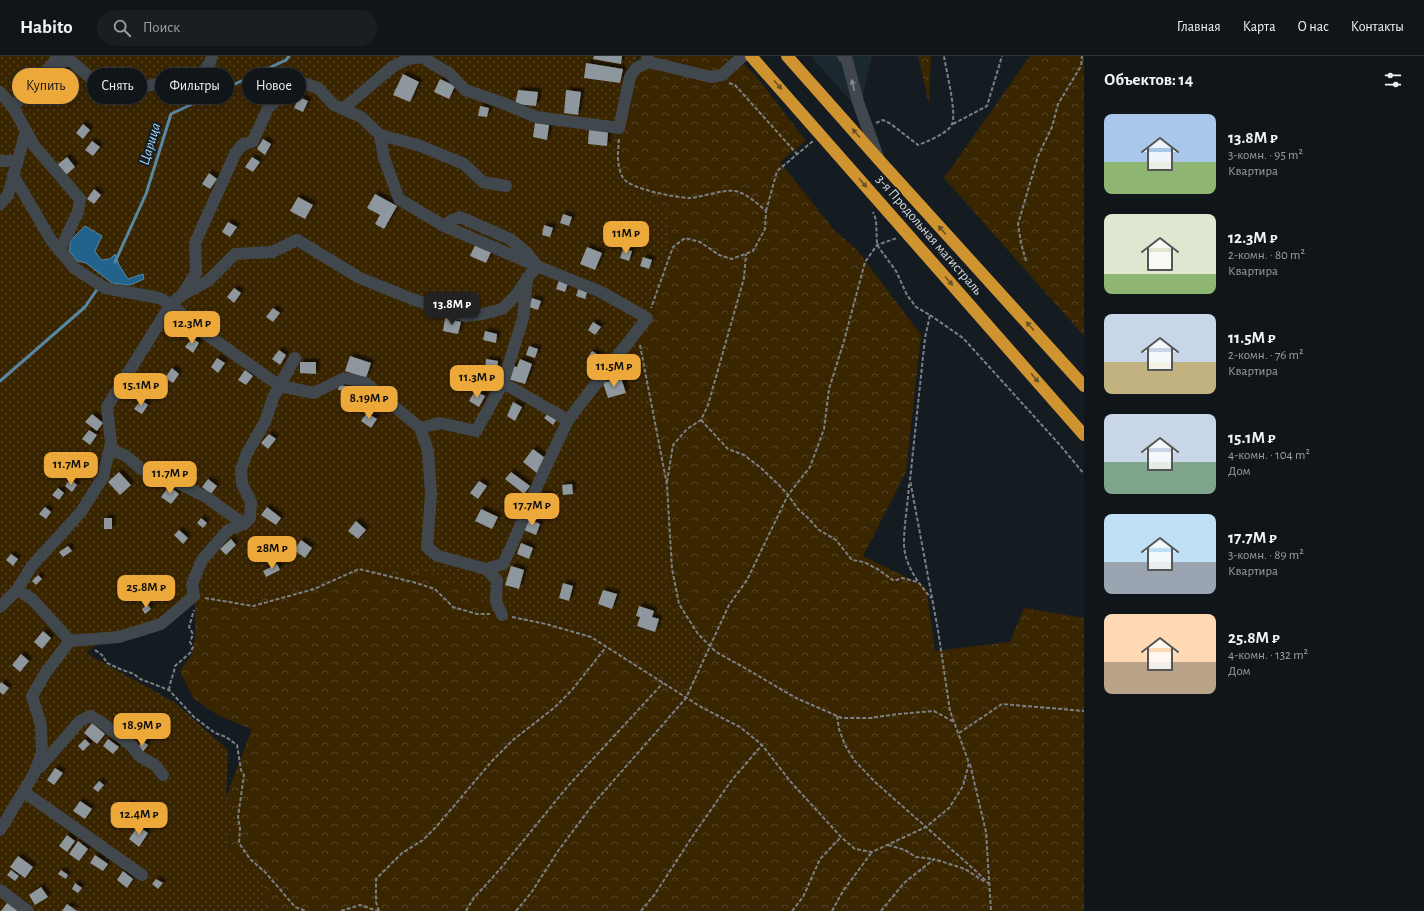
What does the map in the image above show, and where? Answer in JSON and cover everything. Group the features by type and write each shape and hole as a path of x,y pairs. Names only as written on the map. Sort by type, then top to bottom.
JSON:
{"highway":[{"name":"3-я Продольная магистраль","path":"752,56 1084,435"},
{"name":"3-я Продольная магистраль","path":"787,56 1084,386"}],"street":[{"path":"13,107 55,59 70,61 102,88 116,93 201,74 210,63 212,56"},
{"path":"343,109 392,67 408,59 422,57 450,74 465,90 503,103 536,117 619,128 630,77 636,68 648,59 711,77 722,75 743,56"},
{"path":"843,56 847,60 858,102 880,161"},
{"path":"182,295 196,273 195,243 235,154 242,145 253,142 268,108 297,81 318,88 334,105 362,117 380,135 418,145 464,164 483,182 506,186"},
{"path":"0,92 13,107 35,147 80,199 78,212 60,250"},
{"path":"0,204 8,195 26,131"},
{"path":"380,135 384,158 400,199 444,226 601,292 647,318 568,420 502,564 486,569"},
{"path":"0,161 17,161"},
{"path":"13,175 51,240 74,268 105,288 159,298 171,304 203,332 280,386 314,393 344,378 366,383 420,428 428,451 431,494 427,547 438,556 486,569 497,580 496,601 502,615"},
{"path":"0,607 17,590 32,568 81,512 104,477 111,443 107,407 171,304 182,295 208,281 235,254 272,252 297,240 360,278 412,300 465,316 483,314 502,309 517,294 537,266"},
{"path":"420,428 440,423 476,431 503,383 522,318 528,277"},
{"path":"0,830 34,774 42,753 41,725 32,696 46,672 70,641 119,637 161,624 194,596 192,584 202,560 228,530 244,524 250,518 251,502 242,484 241,469 247,453 265,422 273,398 295,358"},
{"path":"503,383 568,420"},
{"path":"110,449 126,456 141,469 180,484 206,497 244,524"},
{"path":"17,590 32,599 70,641"},
{"path":"34,774 80,721 90,716 101,722 132,746 139,756 155,765 164,775"},
{"path":"24,792 142,875"},
{"path":"0,890 28,911"}],"path":[{"path":"867,126 883,120 891,124 918,145 948,130 952,124 954,112 944,56"},
{"path":"952,124 987,106 1002,56"},
{"path":"1026,261 1020,243 1018,224 1038,156 1052,127 1058,104 1081,66 1082,56"},
{"path":"711,77 735,85 797,154"},
{"path":"619,128 617,163 624,179 629,182 638,187 661,194 689,198 735,191 754,200 766,211"},
{"path":"647,318 673,247 685,238 700,242 719,255 732,259 753,251 765,229 766,211 777,171 821,135"},
{"path":"872,209 876,220 877,245 896,272 907,295 916,307 963,338 1060,445 1084,474"},
{"path":"516,911 531,893 558,851 594,803 686,698 729,605 747,580 788,495 810,468 824,429 828,389 844,341 865,262 877,245 908,234"},
{"path":"667,485 673,445 687,429 701,420 708,405 744,278 746,254"},
{"path":"930,315 925,338 904,544 909,564 918,582 932,599"},
{"path":"640,342 667,485 672,569 679,604 698,634 716,652 796,698 842,718 870,718 934,711 954,722"},
{"path":"701,420 728,449 744,455 761,468 788,495 798,509 819,530 836,540 852,560 864,562 879,570 894,581 902,578 918,582"},
{"path":"910,480 932,599 950,710 969,763 986,832 991,911"},
{"path":"169,690 170,680 175,666 190,653 193,647 190,642 193,634 189,627 194,611 194,596 253,606 314,589 359,569 435,589 454,607 477,614 502,615 546,624 591,638 701,707 740,727 762,745 790,780 841,837 855,849 872,852"},
{"path":"86,640 102,655 107,663 134,674 140,679 169,690 194,717 215,733 226,737 237,745 241,770 244,775 238,817 240,829 239,843 250,859 266,873 294,907 306,911"},
{"path":"379,911 376,902 376,879 402,853 423,840 436,828 492,761 513,740 568,695 606,647"},
{"path":"466,911 473,899 501,868 568,786 663,683"},
{"path":"958,734 1002,704 1084,711"},
{"path":"837,716 839,729 845,745 854,760 875,782 989,884"},
{"path":"641,911 655,894 731,781 762,745"},
{"path":"832,911 843,891 872,852 926,827 949,808 963,786 969,763"},
{"path":"792,911 803,897 820,859 841,837"},
{"path":"888,845 905,850 916,857 934,859 965,869 989,884"},
{"path":"881,911 904,883 934,859"},
{"path":"341,911 360,905 379,911"}],"shaded area":[{"path":"811,56 872,56 863,95 867,120"}],"green space":[{"path":"0,56 638,56 624,83 613,135 618,176 670,213 667,251 636,347 663,485 666,548 672,602 703,646 683,691 639,665 592,633 507,613 358,564 311,586 256,600 195,600 157,631 96,644 86,653 174,702 228,750 226,797 236,817 226,846 263,877 265,911 0,911"},
{"path":"640,56 737,56 760,81 806,141 780,162 834,230 857,250 921,335 906,472 863,556 926,587 935,651 1010,642 1024,608 1084,618 1084,911 265,911 263,877 226,846 236,817 226,797 252,729 219,716 193,698 180,671 192,654 195,637 195,600 256,600 311,586 358,564 440,574 507,613 592,633 666,682 683,691 703,646 672,602 666,548 663,485 636,347 667,251 670,213 618,176 613,135 624,83"},
{"path":"918,56 931,56 929,104"},
{"path":"1030,56 1084,56 1084,336 944,178"}],"water":[{"path":"85,226 102,236 95,251 101,260 110,259 115,254 119,265 128,279 143,274 144,279 130,285 112,283 86,263 77,261 69,251 71,240"}],"building":[{"path":"594,56 622,56 621,64 593,59"},
{"path":"59,63 65,68 55,68"},
{"path":"586,63 623,69 620,83 584,78"},
{"path":"403,74 419,82 410,102 393,95"},
{"path":"440,79 455,86 449,99 434,92"},
{"path":"518,90 538,92 536,106 515,104"},
{"path":"566,90 581,92 578,115 564,113"},
{"path":"306,100 308,101 303,112 294,108 296,104 306,104"},
{"path":"480,106 489,108 487,117 478,116"},
{"path":"535,123 549,125 547,140 533,137"},
{"path":"83,124 90,130 83,139 76,133"},
{"path":"589,129 608,131 607,146 588,144"},
{"path":"263,139 271,144 265,155 257,149"},
{"path":"92,141 100,147 93,156 85,150"},
{"path":"67,157 75,167 66,175 57,165"},
{"path":"252,157 260,162 253,172 245,167"},
{"path":"209,173 217,179 210,189 202,184"},
{"path":"94,189 101,195 94,204 87,199"},
{"path":"375,194 397,206 384,229 375,224 380,215 367,208"},
{"path":"298,197 313,205 305,219 290,211"},
{"path":"563,214 572,217 569,226 560,223"},
{"path":"228,222 237,227 230,237 222,232"},
{"path":"544,225 553,228 550,237 542,235"},
{"path":"475,245 491,252 486,263 470,256"},
{"path":"587,247 602,253 595,270 580,264"},
{"path":"623,249 632,251 629,261 620,258"},
{"path":"643,257 652,260 649,269 640,266"},
{"path":"559,280 568,283 565,292 556,289"},
{"path":"579,287 588,290 585,299 576,296"},
{"path":"234,288 241,293 234,303 227,297"},
{"path":"532,298 541,301 538,310 529,307"},
{"path":"273,308 280,313 273,322 266,317"},
{"path":"445,318 461,322 458,334 443,331"},
{"path":"593,322 601,327 595,335 588,330"},
{"path":"485,331 497,334 496,343 483,340"},
{"path":"192,338 199,343 193,353 185,347"},
{"path":"529,346 538,349 535,358 526,355"},
{"path":"279,350 286,355 280,365 272,359"},
{"path":"592,351 600,356 595,364 587,359"},
{"path":"350,356 371,363 366,378 345,371"},
{"path":"217,358 225,363 218,373 211,367"},
{"path":"486,359 498,361 497,371 485,368"},
{"path":"520,359 532,364 525,384 508,379 512,366 517,367"},
{"path":"300,362 316,362 316,374 300,373"},
{"path":"172,368 179,374 173,383 165,378"},
{"path":"245,370 253,376 246,385 238,380"},
{"path":"621,378 626,393 608,398 603,383"},
{"path":"339,385 353,387 352,392 338,390"},
{"path":"475,391 485,396 479,407 469,401"},
{"path":"141,400 148,405 142,414 134,409"},
{"path":"513,402 522,407 515,421 507,416"},
{"path":"549,412 557,419 553,425 544,418"},
{"path":"367,413 377,419 371,428 361,421"},
{"path":"92,414 103,423 97,431 85,422"},
{"path":"89,430 97,435 90,445 82,439"},
{"path":"269,434 276,439 268,449 261,443"},
{"path":"533,449 545,458 538,474 523,462"},
{"path":"83,461 90,467 84,474 77,468"},
{"path":"119,472 131,485 120,495 108,482"},
{"path":"511,472 530,486 524,494 505,479"},
{"path":"70,479 77,485 72,492 65,486"},
{"path":"208,479 217,486 211,494 202,487"},
{"path":"479,481 487,486 478,499 470,493"},
{"path":"572,484 573,494 563,495 562,485"},
{"path":"169,486 179,494 171,504 161,497"},
{"path":"58,488 64,493 59,500 52,495"},
{"path":"541,493 552,497 548,509 537,505"},
{"path":"45,507 51,512 46,519 39,514"},
{"path":"267,507 281,518 276,525 261,515"},
{"path":"481,509 498,517 492,529 475,521"},
{"path":"104,518 112,518 112,529 104,529"},
{"path":"201,518 207,523 203,528 197,523"},
{"path":"528,519 540,524 536,535 524,530"},
{"path":"356,521 366,530 358,539 348,531"},
{"path":"179,530 188,538 183,544 174,535"},
{"path":"231,539 236,545 226,555 220,549"},
{"path":"301,540 312,548 305,558 294,550"},
{"path":"521,543 533,548 529,559 517,554"},
{"path":"68,546 72,551 63,557 59,552"},
{"path":"11,554 18,559 13,566 6,560"},
{"path":"277,564 280,570 266,577 263,571"},
{"path":"511,566 524,570 519,589 505,585"},
{"path":"38,575 42,579 36,585 32,581"},
{"path":"165,581 170,585 162,594 158,590"},
{"path":"563,583 573,586 569,601 559,598"},
{"path":"603,590 617,594 612,609 598,604"},
{"path":"147,604 151,609 145,614 142,609"},
{"path":"639,606 654,611 652,617 659,619 655,632 637,626 640,617 636,616"},
{"path":"43,631 51,638 42,649 34,642"},
{"path":"21,654 29,661 20,672 12,665"},
{"path":"1,682 9,688 3,695 0,692"},
{"path":"92,723 105,734 97,744 84,733"},
{"path":"85,739 90,744 83,751 78,746"},
{"path":"108,739 119,747 113,754 103,746"},
{"path":"142,741 148,745 142,753 137,749"},
{"path":"55,768 63,773 54,785 47,780"},
{"path":"99,781 104,785 98,792 93,788"},
{"path":"80,801 92,809 85,819 73,811"},
{"path":"129,803 138,810 131,818 122,811"},
{"path":"138,826 148,833 139,847 129,839"},
{"path":"67,835 75,841 67,852 59,846"},
{"path":"78,841 88,849 79,861 69,854"},
{"path":"95,855 108,864 103,871 90,863"},
{"path":"18,856 33,867 25,878 10,867"},
{"path":"11,870 19,876 15,881 7,875"},
{"path":"61,870 68,875 66,879 58,874"},
{"path":"123,871 133,879 127,888 117,880"},
{"path":"156,879 163,883 158,889 152,884"},
{"path":"75,883 82,888 78,893 72,889"},
{"path":"41,887 48,897 35,905 29,895"},
{"path":"7,903 18,911 1,911"},
{"path":"67,904 77,911 62,911"}],"waterway":[{"name":"Царица","path":"115,262 146,194 171,114 286,60 289,56"},
{"name":"Царица","path":"0,381 85,307 98,288"}]}
